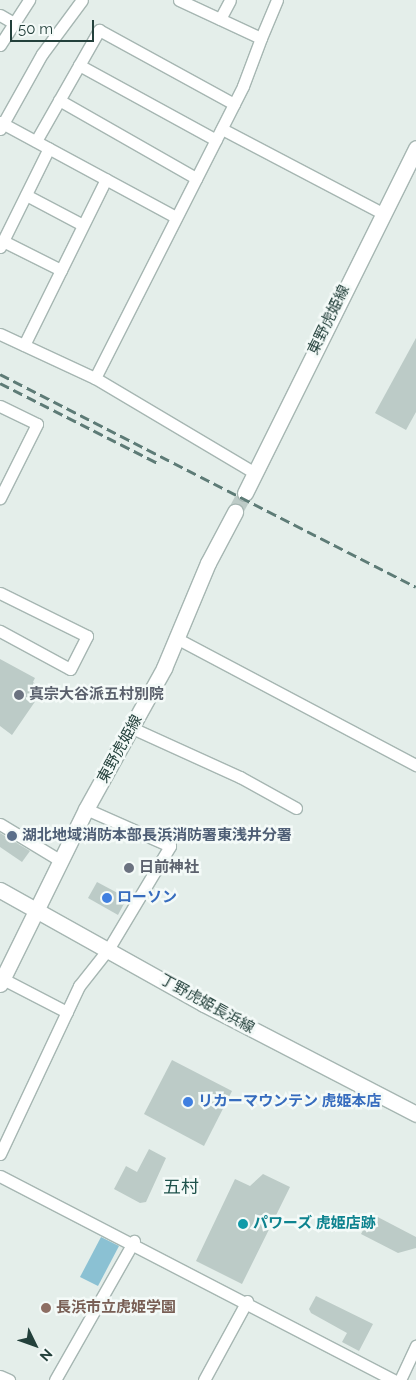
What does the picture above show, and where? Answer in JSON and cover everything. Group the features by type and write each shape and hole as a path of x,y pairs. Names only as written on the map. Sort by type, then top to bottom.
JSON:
{"main road":[{"name":"東野虎姫線","path":"245,494 382,212 416,148"},
{"name":"東野虎姫線","path":"2,976 86,809 132,728 236,512"},
{"name":"丁野虎姫長浜線","path":"0,890 109,948 204,1004 416,1114"}],"street":[{"path":"0,46 29,0"},
{"path":"82,0 42,54 1,125 50,148 176,217"},
{"path":"179,0 260,38"},
{"path":"220,19 230,0"},
{"path":"95,378 222,129 278,0"},
{"path":"0,15 14,23"},
{"path":"36,141 99,30 234,104"},
{"path":"79,65 216,140"},
{"path":"59,100 196,178"},
{"path":"222,129 382,212"},
{"path":"50,148 1,244 61,270"},
{"path":"24,345 106,179"},
{"path":"26,194 83,225"},
{"path":"0,334 95,378 255,473"},
{"path":"0,406 37,424 0,498"},
{"path":"0,592 87,636 70,669 0,631"},
{"path":"176,638 416,765"},
{"path":"132,728 240,777 296,808"},
{"path":"0,1154 80,986 109,948 170,846 86,809"},
{"path":"0,824 61,862"},
{"path":"2,976 67,1012"},
{"path":"0,1176 134,1242 393,1380"},
{"path":"55,1380 134,1242"},
{"path":"204,1380 247,1301"},
{"path":"400,1380 416,1345"},
{"path":"0,1376 9,1380"}],"water":[{"path":"101,1237 119,1246 98,1286 80,1277"}],"building":[{"path":"416,338 416,412 406,430 375,413"},
{"name":"真宗大谷派五村別院","path":"0,659 35,678 33,682 43,690 12,735 0,726"},
{"path":"0,833 30,851 22,862 0,847"},
{"name":"ローソン","path":"97,882 127,898 118,915 88,898"},
{"name":"リカーマウンテン 虎姫本店","path":"172,1060 232,1091 204,1146 144,1114"},
{"path":"149,1149 166,1158 146,1202 140,1203 114,1189 126,1166 137,1172"},
{"name":"パワーズ 虎姫店跡","path":"263,1174 290,1187 242,1284 196,1261 235,1179 250,1186"},
{"path":"372,1214 416,1237 416,1248 398,1253 361,1234"},
{"path":"316,1296 373,1324 359,1351 342,1342 347,1333 311,1313 309,1309"}],"tunnel":[{"path":"235,512 245,493"}],"railway":[{"path":"0,374 416,587"},
{"path":"0,383 158,463"}],"place":[{"name":"真宗大谷派五村別院","path":"19,695"},
{"name":"湖北地域消防本部長浜消防署東浅井分署","path":"12,836"},
{"name":"日前神社","path":"129,868"},
{"name":"ローソン","path":"107,898"},
{"name":"リカーマウンテン 虎姫本店","path":"188,1102"},
{"name":"パワーズ 虎姫店跡","path":"243,1224"},
{"name":"長浜市立虎姫学園","path":"46,1308"}],"district":[{"name":"五村","path":"181,1187"}]}
